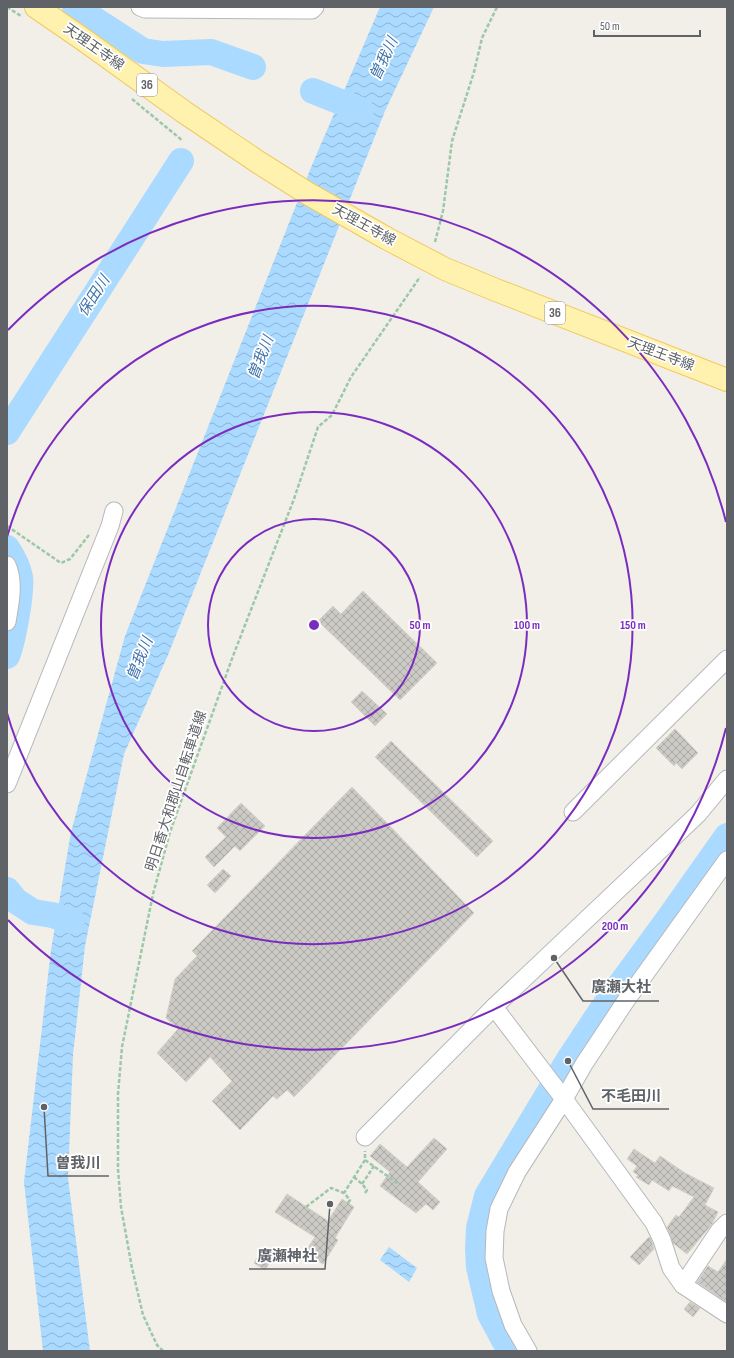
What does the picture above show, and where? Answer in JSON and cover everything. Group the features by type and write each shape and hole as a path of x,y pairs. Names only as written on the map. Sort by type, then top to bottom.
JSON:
{"main road":[{"name":"天理王寺線","path":"44,9 84,40 184,112 258,162 307,193 386,238 445,269 727,380"}],"street":[{"path":"140,7 145,10 312,10 315,7"},
{"path":"7,784 110,526 114,511"},
{"path":"7,565 11,575 12,597 7,622"},
{"path":"573,812 727,659"},
{"path":"365,1137 494,1007 698,814 727,779"},
{"path":"528,1351 513,1325 501,1291 494,1258 495,1231 499,1209 517,1172 564,1099 584,1064 625,1002 727,860"},
{"path":"494,1007 548,1077 654,1223 662,1240 671,1268 683,1285 727,1314"},
{"path":"683,1285 719,1231 727,1222"}],"path":[{"path":"435,242 443,210 452,141 474,72 482,38 497,7"},
{"name":"明日香大和郡山自転車道線","path":"163,1351 157,1345 143,1315 132,1268 123,1215 118,1169 118,1094 122,1047 153,894 170,832 232,656 294,499 318,427 332,415 350,377 420,277"},
{"path":"7,526 61,563 70,559 93,530"},
{"path":"344,1192 366,1160 365,1137"},
{"path":"366,1160 400,1185"},
{"path":"362,1184 374,1166"},
{"path":"354,1177 367,1190 365,1193"},
{"path":"306,1207 332,1188 344,1192 350,1200 348,1203"}],"water":[{"path":"380,7 434,7 385,111 168,655 124,754 85,946 73,1055 68,1178 90,1351 43,1351 24,1182 51,950 71,832 125,636 312,165"},
{"path":"389,1247 417,1268 409,1282 380,1260"}],"building":[{"path":"363,591 437,663 400,700 318,621 333,606 341,614"},
{"path":"362,691 387,714 375,726 351,702"},
{"path":"675,729 698,753 682,769 676,763 674,766 656,748"},
{"path":"391,741 493,841 477,857 375,757"},
{"path":"352,787 474,913 294,1097 287,1090 277,1099 273,1096 240,1130 212,1101 232,1081 210,1057 186,1082 157,1053 178,1029 166,1018 175,979 197,956 192,951"},
{"path":"241,803 265,826 240,851 235,846 214,867 205,857 226,837 217,828"},
{"path":"223,869 231,876 215,893 207,885"},
{"path":"434,1138 447,1149 418,1182 440,1202 433,1210 426,1204 416,1213 380,1186 390,1172 370,1156 380,1144 407,1167"},
{"path":"634,1149 655,1163 660,1156 685,1173 714,1188 705,1205 718,1212 712,1224 687,1254 673,1243 667,1227 676,1215 679,1217 694,1197 672,1186 669,1191 652,1180 649,1185 636,1177 638,1175 633,1172 637,1166 627,1159"},
{"path":"287,1194 328,1221 342,1199 354,1207 335,1238 338,1240 323,1264 305,1252 315,1237 275,1212"},
{"path":"649,1237 654,1249 639,1265 630,1257"},
{"path":"264,1247 275,1254 265,1270 254,1263"},
{"path":"727,1259 727,1302 697,1282 708,1266 718,1272"},
{"path":"690,1302 700,1308 693,1317 684,1309"}],"waterway":[{"name":"保田川","path":"75,7 143,51 163,54 211,52 253,67"},
{"name":"保田川","path":"313,91 361,110"},
{"name":"保田川","path":"7,432 181,161"},
{"name":"保田川","path":"7,548 13,558 20,577 20,594 12,640 7,656"},
{"path":"510,1351 490,1314 479,1267 479,1228 487,1196 568,1061 601,1011 727,836"},
{"name":"保田川","path":"7,890 16,901 33,912 52,915 72,921"}],"place":[{"name":"廣瀬大社","path":"554,958"},
{"name":"不毛田川","path":"568,1061"},
{"name":"曽我川","path":"44,1107"},
{"name":"廣瀬神社","path":"330,1204"}]}
